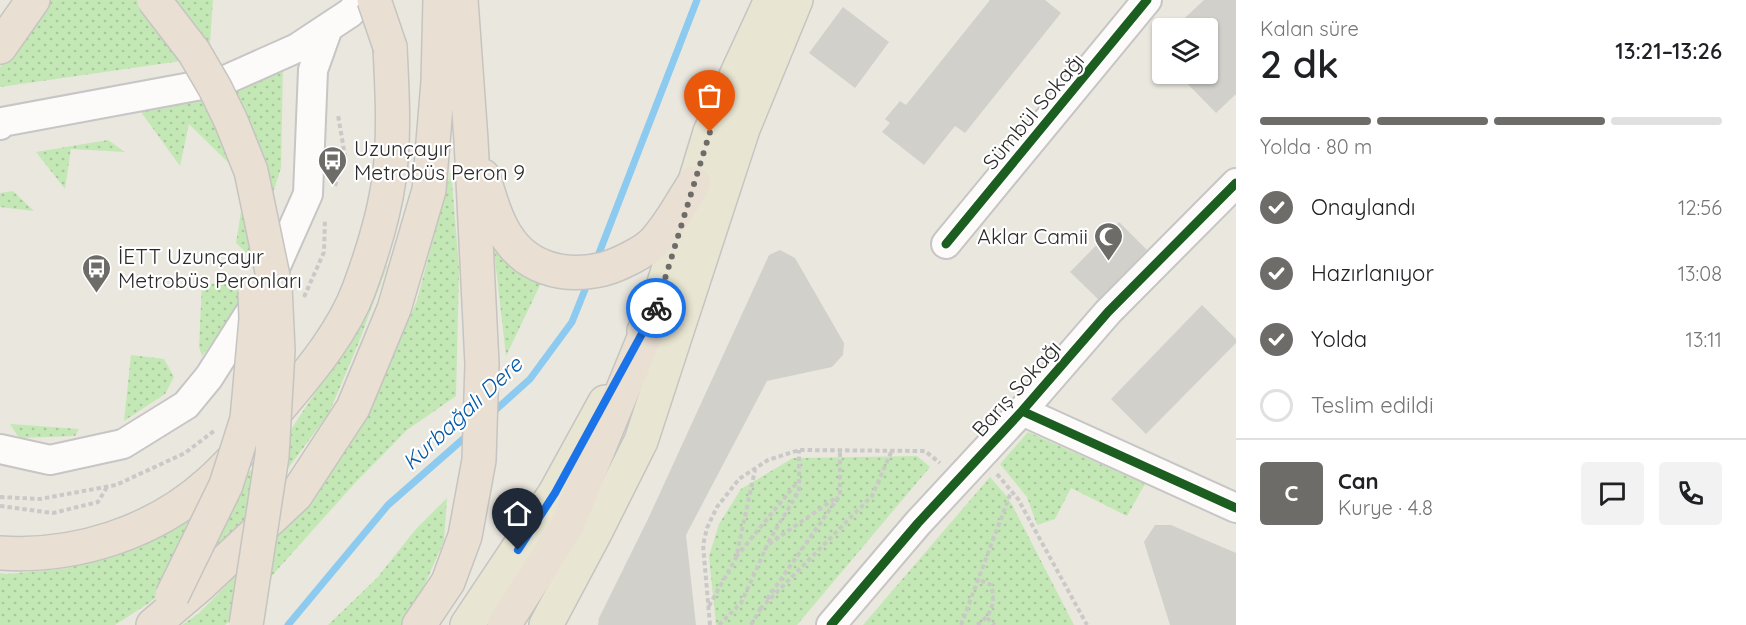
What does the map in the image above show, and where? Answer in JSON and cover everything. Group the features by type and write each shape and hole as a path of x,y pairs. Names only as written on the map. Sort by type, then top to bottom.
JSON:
{"highway":[{"path":"0,47 33,0"},
{"path":"154,0 194,52 215,88 251,171 275,286 278,350 272,456 246,625"},
{"path":"0,553 28,555 80,549 163,516 210,483 318,362 359,291 376,235 389,178 393,109 390,47 374,0"},
{"path":"153,625 200,585 296,495 353,408 394,309 429,190 438,82 440,0"},
{"path":"419,625 448,582 465,536 479,460 482,364 471,140 461,0"},
{"path":"471,140 502,229 517,250 546,269 566,273 589,273 616,265 655,242 694,183"},
{"path":"145,625 172,596 226,485 247,419 256,319 254,193"},
{"path":"504,625 567,526 657,306"}],"main road":[{"path":"467,625 555,493 657,306 710,132 771,0"},
{"path":"546,625 641,441 743,129 796,0"}],"street":[{"path":"0,124 223,81 297,48 351,13 362,0"},
{"name":"Sümbül Sokağı","path":"946,244 1147,0"},
{"path":"0,449 50,460 123,444 186,405 209,377 268,284 308,194 313,70 328,28"},
{"name":"Barış Sokağı","path":"831,625 889,556 1022,411 1108,312 1236,183"},
{"path":"1022,411 1236,508"}],"path":[{"path":"710,625 703,545 707,528 717,507 739,479 768,460 799,450 925,451 959,479"},
{"path":"719,625 741,603 767,546 799,491 799,450"},
{"path":"751,625 840,495 840,450"},
{"path":"760,609 872,496 892,450"},
{"path":"981,454 1029,518 1087,625"},
{"path":"736,558 755,468"},
{"path":"708,606 736,558 798,480"},
{"path":"0,506 53,513 98,502 108,486"},
{"path":"961,625 1011,491"},
{"path":"767,546 840,495"},
{"path":"977,625 987,618 994,598 991,585 978,579"},
{"path":"987,618 995,625"}],"green space":[{"path":"43,0 213,0 209,57 0,87 0,67"},
{"path":"283,68 281,168 252,258 236,243 246,180 189,124 180,166 141,112 207,100"},
{"path":"108,140 125,152 71,149 65,189 36,152"},
{"path":"451,170 459,268 456,396 407,430 355,483 234,618 225,625 182,625 198,614 301,510 366,413 417,301"},
{"path":"13,191 34,211 0,207 0,193"},
{"path":"491,225 543,279 506,356"},
{"path":"388,264 329,413 264,501 186,573 149,603 115,625 0,625 0,573 68,568 126,551 217,502 286,437 349,341"},
{"path":"202,283 237,285 245,302 202,356 199,347"},
{"path":"131,355 164,359 174,377 165,394 124,421"},
{"path":"10,424 79,429 75,436 19,438"},
{"path":"1028,432 1145,484 1127,516 1071,488 1055,519 1037,525 1027,497 1000,464"},
{"path":"917,456 930,467 797,625 716,625 709,556 719,524 741,489 793,458"},
{"path":"990,477 1009,499 1074,625 863,625"},
{"path":"447,498 444,541 416,604 401,625 328,625 377,578 415,530"}],"building":[{"path":"990,0 1045,0 1061,13 965,133 955,126 924,165 882,132 890,123 885,119 900,101 906,105"},
{"path":"1204,0 1236,0 1236,94 1216,113 1188,84 1218,84 1218,18 1185,18"},
{"path":"843,7 889,42 855,88 809,53"},
{"name":"Aklar Camii","path":"1119,222 1147,250 1099,300 1070,272"},
{"path":"780,250 795,258 844,343 843,355 832,367 767,381 686,535 696,625 598,625 599,618 648,519 769,255"},
{"path":"1202,305 1236,339 1236,343 1146,434 1111,399"},
{"path":"1155,525 1171,525 1236,553 1236,625 1170,625 1144,542"}],"waterway":[{"name":"Kurbağalı Dere","path":"596,261 697,0"},
{"name":"Kurbağalı Dere","path":"491,414 530,379 572,322 588,282"},
{"name":"Kurbağalı Dere","path":"288,625 388,505 470,433"}],"cycle path":[{"path":"946,244 1147,0"},
{"path":"831,625 918,523 1022,411 1108,312 1236,183"},
{"path":"1022,411 1236,508"}],"way so far":[{"path":"656,308 710,132"}],"place":[{"name":"Uzunçayır Metrobüs Peron 9","path":"333,186"},
{"name":"Aklar Camii","path":"1109,262"},
{"name":"İETT Uzunçayır Metrobüs Peronları","path":"97,294"}],"route":[{"path":"518,550 555,493 656,308"}]}
